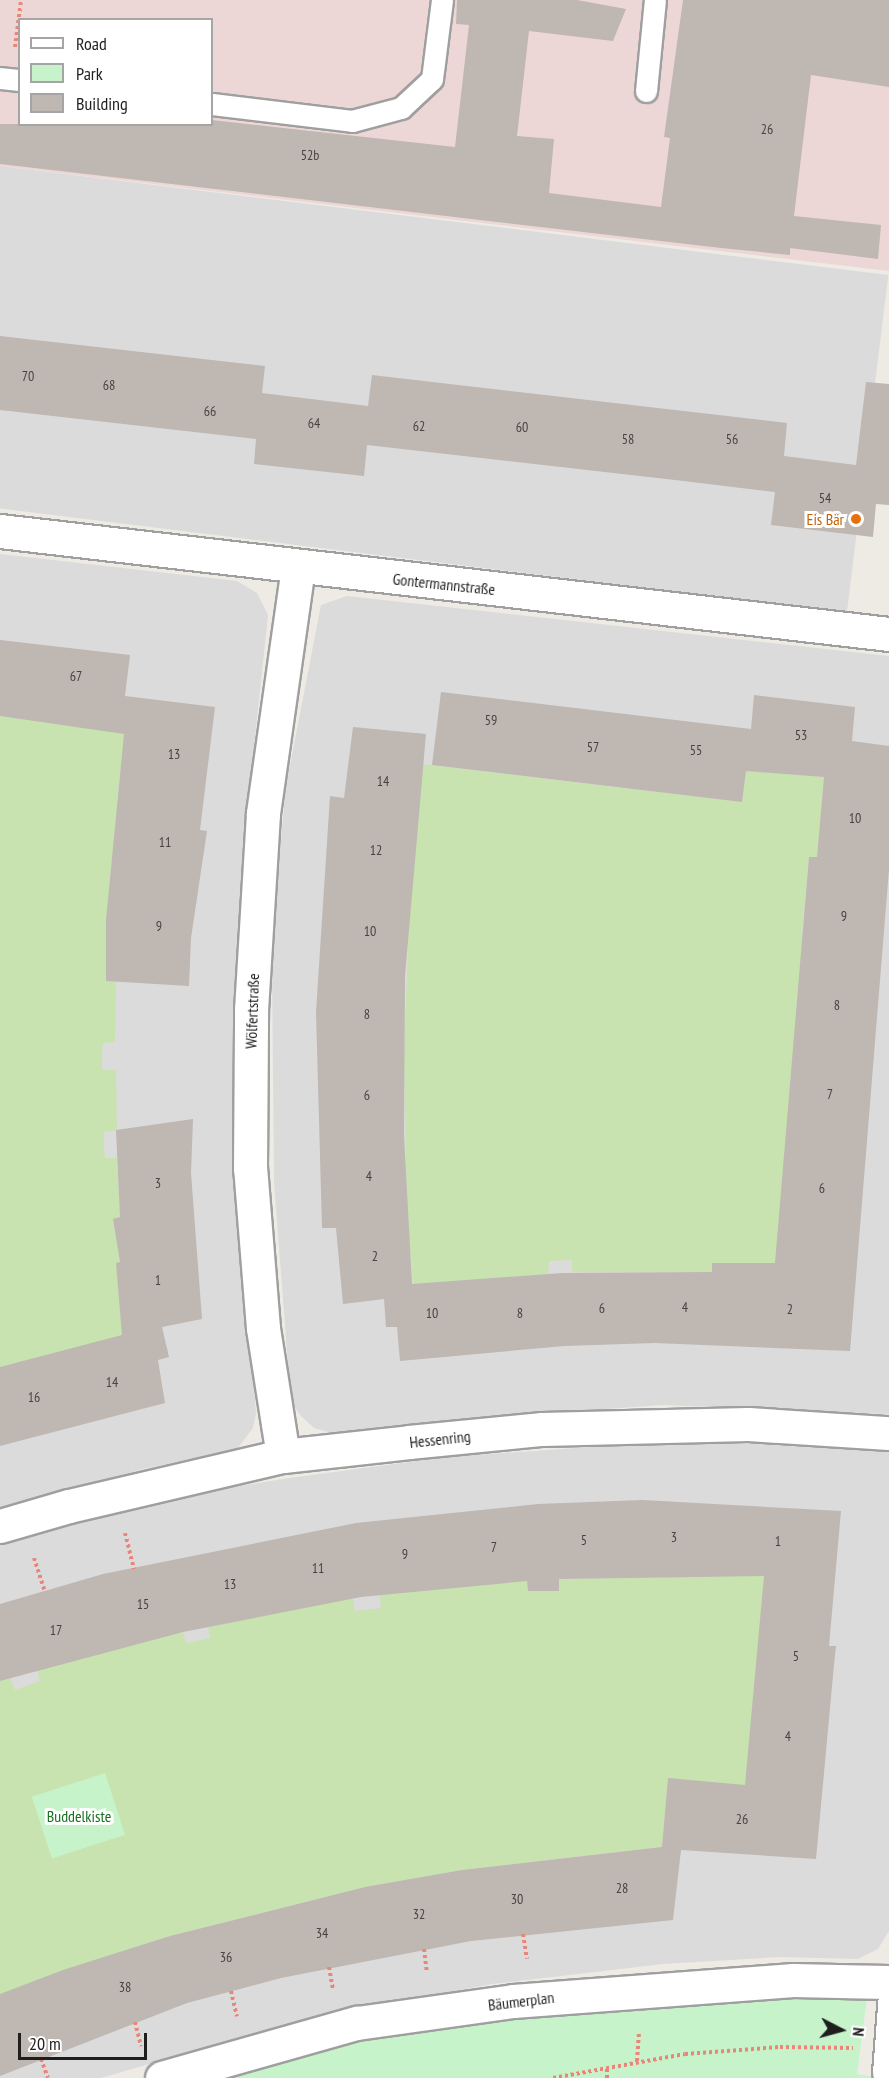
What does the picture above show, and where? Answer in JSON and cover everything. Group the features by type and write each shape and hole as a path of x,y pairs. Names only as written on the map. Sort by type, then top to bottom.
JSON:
{"street":[{"name":"Gontermannstraße","path":"0,531 889,634"},
{"name":"Wölfertstraße","path":"283,1456 263,1328 250,1168 251,1011 263,813 298,567"},
{"name":"Hessenring","path":"0,1526 69,1506 283,1456 542,1429 748,1424 889,1433"},
{"name":"Bäumerplan","path":"162,2078 357,2023 513,2001 793,1980 889,1982"}],"lane":[{"path":"213,104 352,122 401,108 432,79 442,0"},
{"path":"646,91 655,0"},
{"path":"882,2073 889,1995"}],"path":[{"path":"18,18 21,0"},
{"path":"10,79 18,22"},
{"path":"122,1524 134,1569"},
{"path":"31,1547 45,1591"},
{"path":"524,1934 527,1959"},
{"path":"424,1949 428,1974"},
{"path":"329,1967 334,1994"},
{"path":"231,1991 237,2016"},
{"path":"135,2022 141,2046"},
{"path":"554,2078 685,2054 780,2047 885,2050"},
{"path":"41,2059 48,2078"},
{"path":"607,2068 607,2078"}],"shaded area":[{"path":"0,0 889,0 889,271 0,166"},
{"path":"0,166 888,275 847,613 0,509"},
{"path":"0,554 237,581 257,593 268,615 245,833 236,971 234,1146 256,1413 253,1428 237,1449 143,1469 0,1509"},
{"path":"347,596 889,656 889,1414 662,1405 450,1420 335,1434 314,1428 294,1406 288,1365 274,1182 272,970 277,881 286,786 321,605"},
{"path":"633,1444 755,1444 889,1452 889,1931 878,1949 858,1959 780,1957 663,1964 492,1984 304,2019 101,2078 0,2078 0,1545 179,1496 289,1478 447,1457"}],"green space":[{"path":"0,716 137,732 120,773 117,802 129,804 111,865 106,980 116,981 115,1042 103,1043 102,1056 102,1070 116,1070 117,1130 104,1132 104,1145 105,1158 117,1158 120,1217 113,1220 115,1233 120,1233 129,1334 0,1367"},
{"path":"422,764 742,802 746,771 824,777 817,857 809,857 802,933 812,934 798,987 795,1023 800,1077 790,1076 789,1274 728,1263 712,1263 712,1272 572,1272 572,1260 549,1261 548,1274 413,1285 407,1211 404,1054 410,895"},
{"path":"769,1575 745,1789 668,1778 662,1847 462,1870 365,1887 169,1936 0,1994 0,1681 10,1677 15,1690 40,1681 37,1670 183,1632 186,1643 197,1641 210,1638 208,1626 353,1598 355,1611 381,1608 380,1595 527,1581 529,1591 558,1591 559,1579"},
{"name":"Buddelkiste","path":"105,1773 125,1835 52,1859 32,1797"},
{"path":"727,1995 867,1998 857,2074 880,2078 210,2078 319,2048 455,2021"}],"building":[{"path":"457,0 577,0 626,9 613,41 529,31 517,136 554,139 549,193 661,207 670,138 664,137 683,0 889,0 889,87 811,75 794,216 881,225 878,259 790,248 790,255 721,248 0,164 0,124 18,124 18,126 213,126 213,120 455,147 469,25 456,24"},
{"path":"0,336 265,366 262,393 368,406 372,375 787,423 784,456 856,465 866,382 889,384 889,505 876,504 873,537 771,525 775,492 675,480 367,445 364,476 254,464 256,439 0,410"},
{"path":"0,640 130,655 125,696 215,707 200,830 207,831 191,938 189,986 106,981 106,920 124,734 0,716"},
{"path":"441,692 751,729 754,695 855,707 852,741 889,746 889,869 850,1351 655,1343 564,1346 400,1361 397,1327 386,1327 384,1299 343,1304 336,1228 322,1228 316,1012 330,796 344,798 353,727 426,734 405,976 404,1135 412,1284 563,1273 712,1272 712,1263 775,1263 809,857 817,857 824,777 746,771 742,802 432,765"},
{"path":"193,1119 191,1173 202,1319 162,1327 169,1357 158,1360 165,1403 0,1446 0,1367 122,1335 116,1263 120,1262 113,1219 120,1217 116,1130"},
{"path":"642,1500 841,1511 829,1646 836,1646 816,1859 681,1850 673,1920 471,1941 281,1978 187,2003 0,2076 0,1994 63,1970 170,1936 365,1887 462,1870 662,1847 668,1778 745,1785 764,1576 559,1579 559,1591 528,1591 527,1581 361,1597 183,1632 0,1681 0,1604 103,1574 356,1523 538,1504"}],"place":[{"name":"Eis Bär","path":"856,519"}]}
